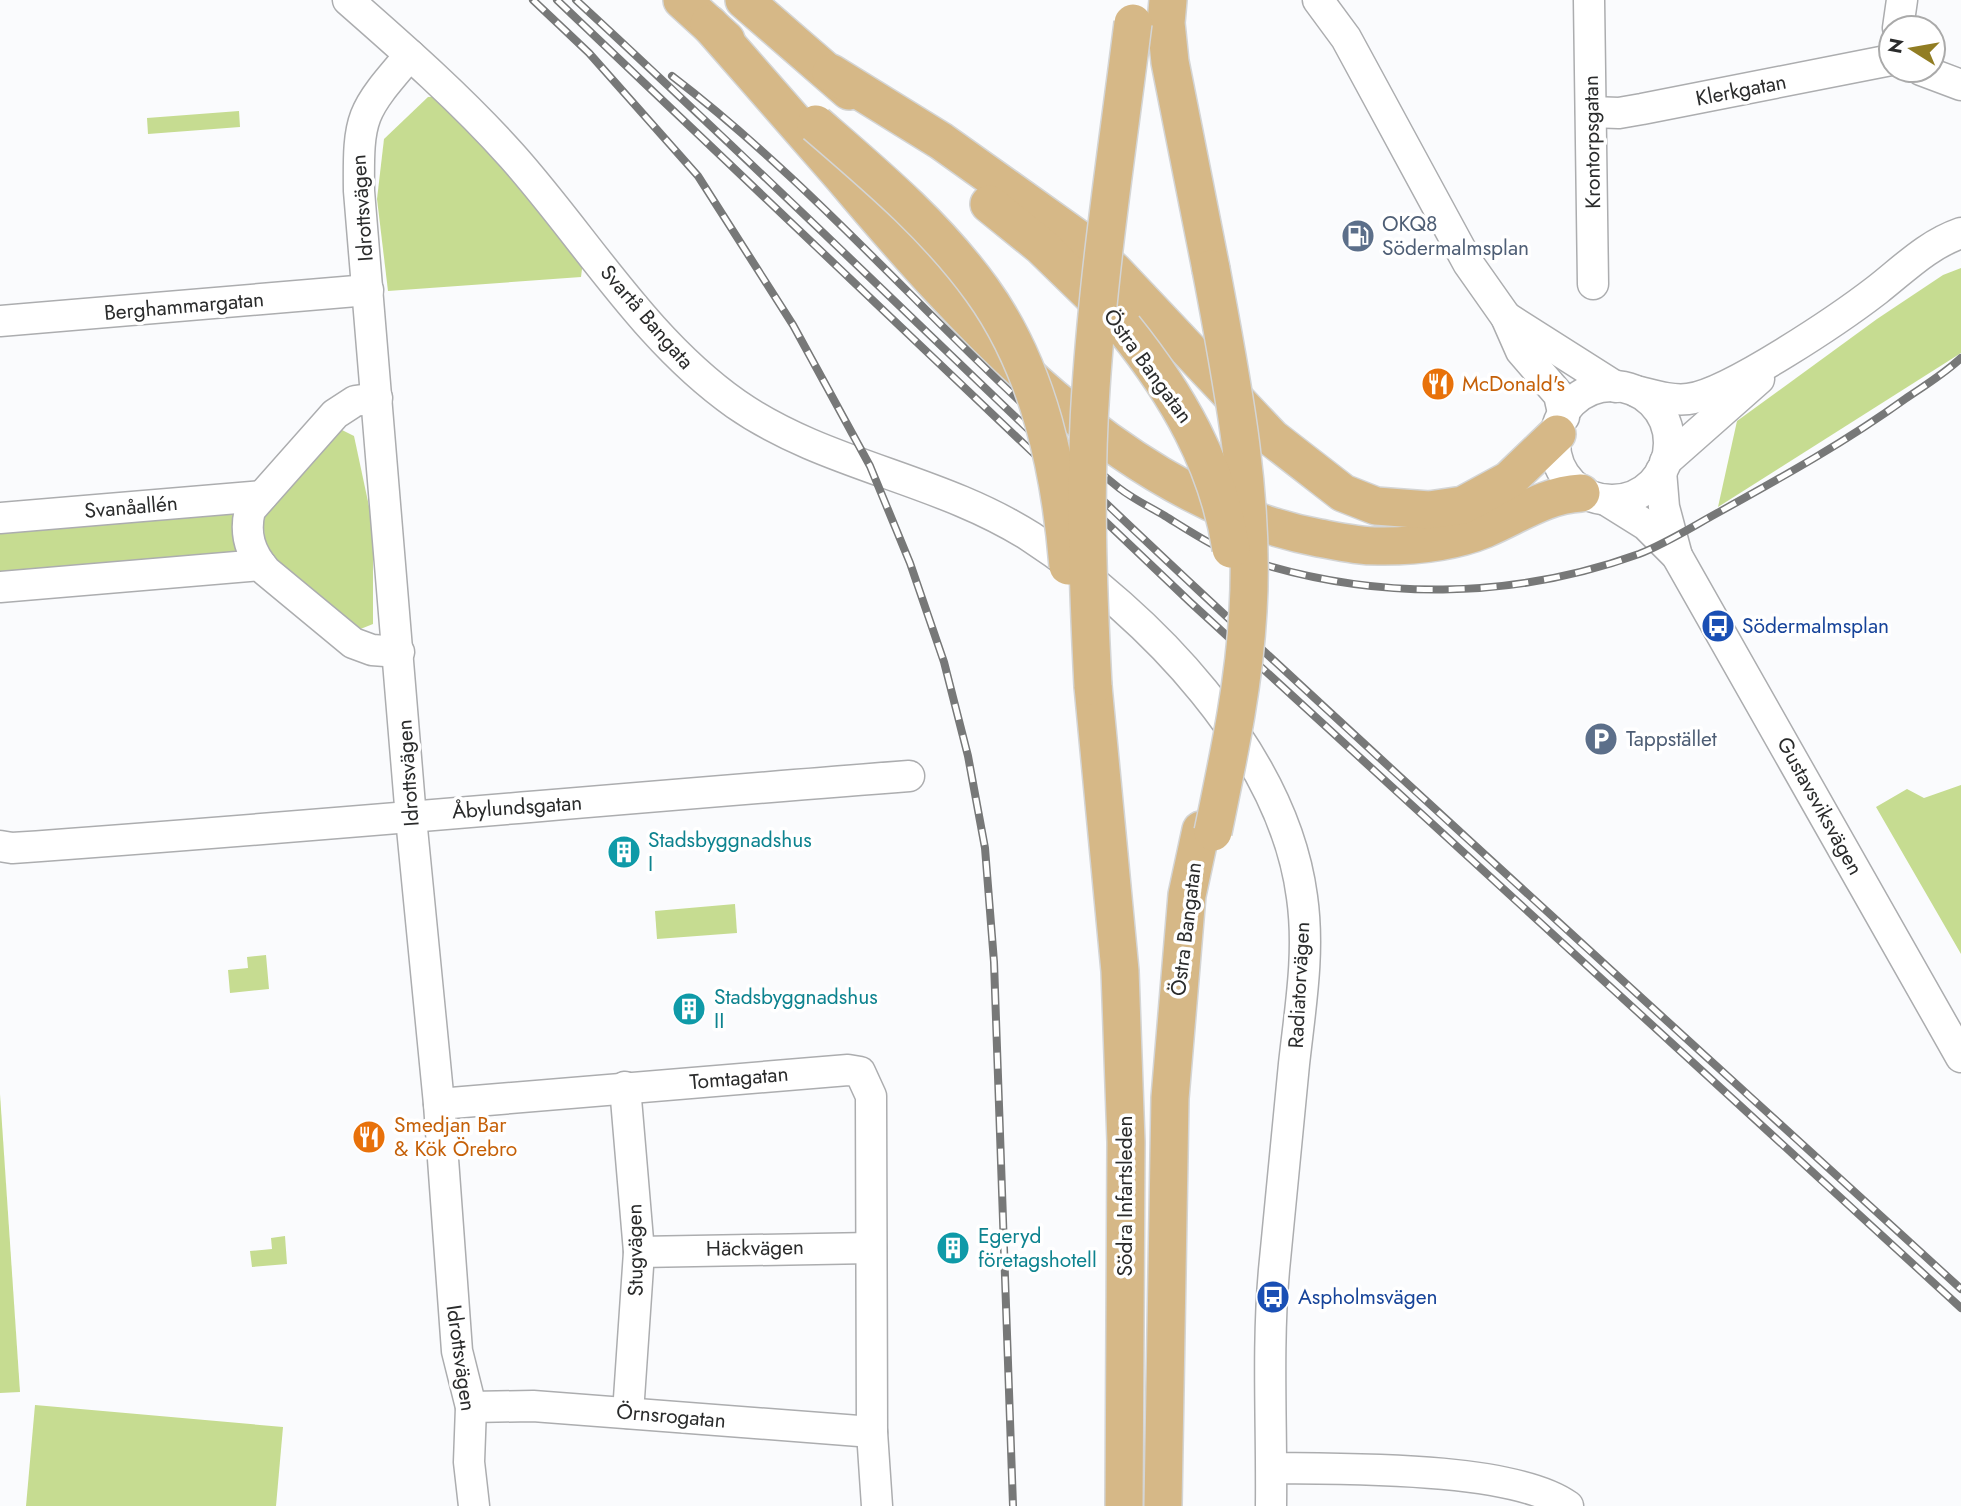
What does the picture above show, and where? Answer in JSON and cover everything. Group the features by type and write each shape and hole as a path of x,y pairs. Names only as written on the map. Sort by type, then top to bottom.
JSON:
{"main road":[{"path":"682,0 930,227 983,290 1028,373 1042,417 1066,535 1077,631 1093,686"},
{"name":"Östra Bangatan","path":"744,0 831,73 872,114 1041,246 1085,286 1124,328 1179,402 1217,487 1228,528 1234,610 1231,662 1207,831 1201,899 1183,960 1177,1000 1169,1140"},
{"path":"1168,0 1166,23 1170,62 1235,401 1249,554 1245,657 1207,831"},
{"path":"1093,686 1088,533 1090,392 1097,309 1133,11"},
{"path":"709,24 881,225 990,341 1101,436 1201,496 1234,513 1293,532 1350,544 1384,546 1439,542 1482,530 1560,494 1594,496"},
{"path":"831,73 941,141 1080,240 1114,271 1272,438 1343,493 1376,506 1429,510 1464,505 1509,480 1560,426"},
{"name":"Södra Infartsleden","path":"1093,686 1114,887 1126,1142 1124,1506"},
{"name":"Södra Infartsleden","path":"1163,1506 1169,1140"}],"street":[{"name":"Svartå Bangata","path":"348,0 457,97 514,158 664,342 698,375 776,429 821,449 946,493 1026,534 1055,554"},
{"path":"1296,0 1353,55"},
{"path":"1318,0 1346,38 1353,55 1428,184 1468,263 1506,317 1521,351 1559,395 1557,457 1564,478 1594,496 1625,499 1641,493 1651,485 1663,467 1792,348"},
{"name":"Krontorpsgatan","path":"1589,0 1593,284"},
{"name":"Idrottsvägen","path":"410,55 371,100 358,138 359,197 411,818 439,1104 457,1350 471,1407 470,1462 474,1506"},
{"name":"Klerkgatan","path":"1591,112 1619,113 1877,63"},
{"path":"1560,426 1580,396 1596,387 1626,389 1671,400 1691,399 1792,348 1878,289 1924,251 1961,233"},
{"path":"1878,289 1961,251"},
{"name":"Berghammargatan","path":"0,321 368,290"},
{"path":"1506,317 1657,406 1665,420 1669,447 1663,467"},
{"path":"377,398 355,401 335,414 250,510 247,524 254,557 261,565 353,643 372,650 399,652"},
{"name":"Gustavsviksvägen","path":"1663,467 1664,507 1678,556 1961,1057"},
{"name":"Svanåallén","path":"0,518 262,496"},
{"name":"Gustavsviksvägen","path":"1594,496 1646,525 1678,556"},
{"name":"Radiatorvägen","path":"1055,554 1133,618 1215,708 1268,788 1295,861 1305,934 1303,985 1274,1275 1271,1506"},
{"path":"0,587 261,565"},
{"name":"Åbylundsgatan","path":"0,846 12,848 411,818 909,776"},
{"name":"Tomtagatan","path":"439,1104 848,1070 860,1072 871,1096 872,1248"},
{"name":"Stugvägen","path":"625,1087 639,1251 628,1413"},
{"path":"872,1248 872,1432 877,1506"},
{"name":"Häckvägen","path":"639,1251 872,1248"},
{"name":"Örnsrogatan","path":"471,1407 500,1404 872,1432"},
{"path":"1272,1468 1476,1478 1541,1492 1568,1506"}],"green space":[{"path":"444,96 583,261 581,277 388,291 377,199 384,139 428,97"},
{"path":"239,111 240,127 148,134 147,118"},
{"path":"1961,268 1961,353 1718,507 1737,421 1877,319 1943,275"},
{"path":"336,427 354,436 373,525 373,624 358,630 265,554 263,501"},
{"path":"237,504 238,558 0,583 0,524"},
{"path":"1961,785 1961,954 1876,807 1907,789 1924,798"},
{"path":"735,904 737,933 657,939 655,911"},
{"path":"266,955 269,989 230,993 228,970 248,968 247,957"},
{"path":"0,1094 20,1392 0,1393"},
{"path":"285,1236 287,1264 252,1267 250,1251 272,1249 271,1238"},
{"path":"35,1405 283,1427 276,1506 26,1506"}],"railway":[{"path":"533,0 589,53 698,176 793,325 870,466 910,563 944,662 968,756 985,848 994,962 1013,1506"},
{"path":"557,0 1190,602 1961,1308"},
{"path":"576,0 1197,589 1961,1289"},
{"path":"672,76 788,174 1005,387 1119,488 1225,551 1294,573 1393,588 1443,590 1542,580 1639,554 1681,534 1838,444 1934,380 1961,358"}],"place":[{"name":"OKQ8 Södermalmsplan","path":"1358,236"},
{"name":"McDonald's","path":"1438,384"},
{"name":"Södermalmsplan","path":"1718,626"},
{"name":"Tappstället","path":"1601,739"},
{"name":"Stadsbyggnadshus I","path":"624,852"},
{"name":"Stadsbyggnadshus II","path":"689,1009"},
{"name":"Smedjan Bar & Kök Örebro","path":"369,1137"},
{"name":"Egeryd företagshotell","path":"953,1248"},
{"name":"Aspholmsvägen","path":"1273,1297"}]}
